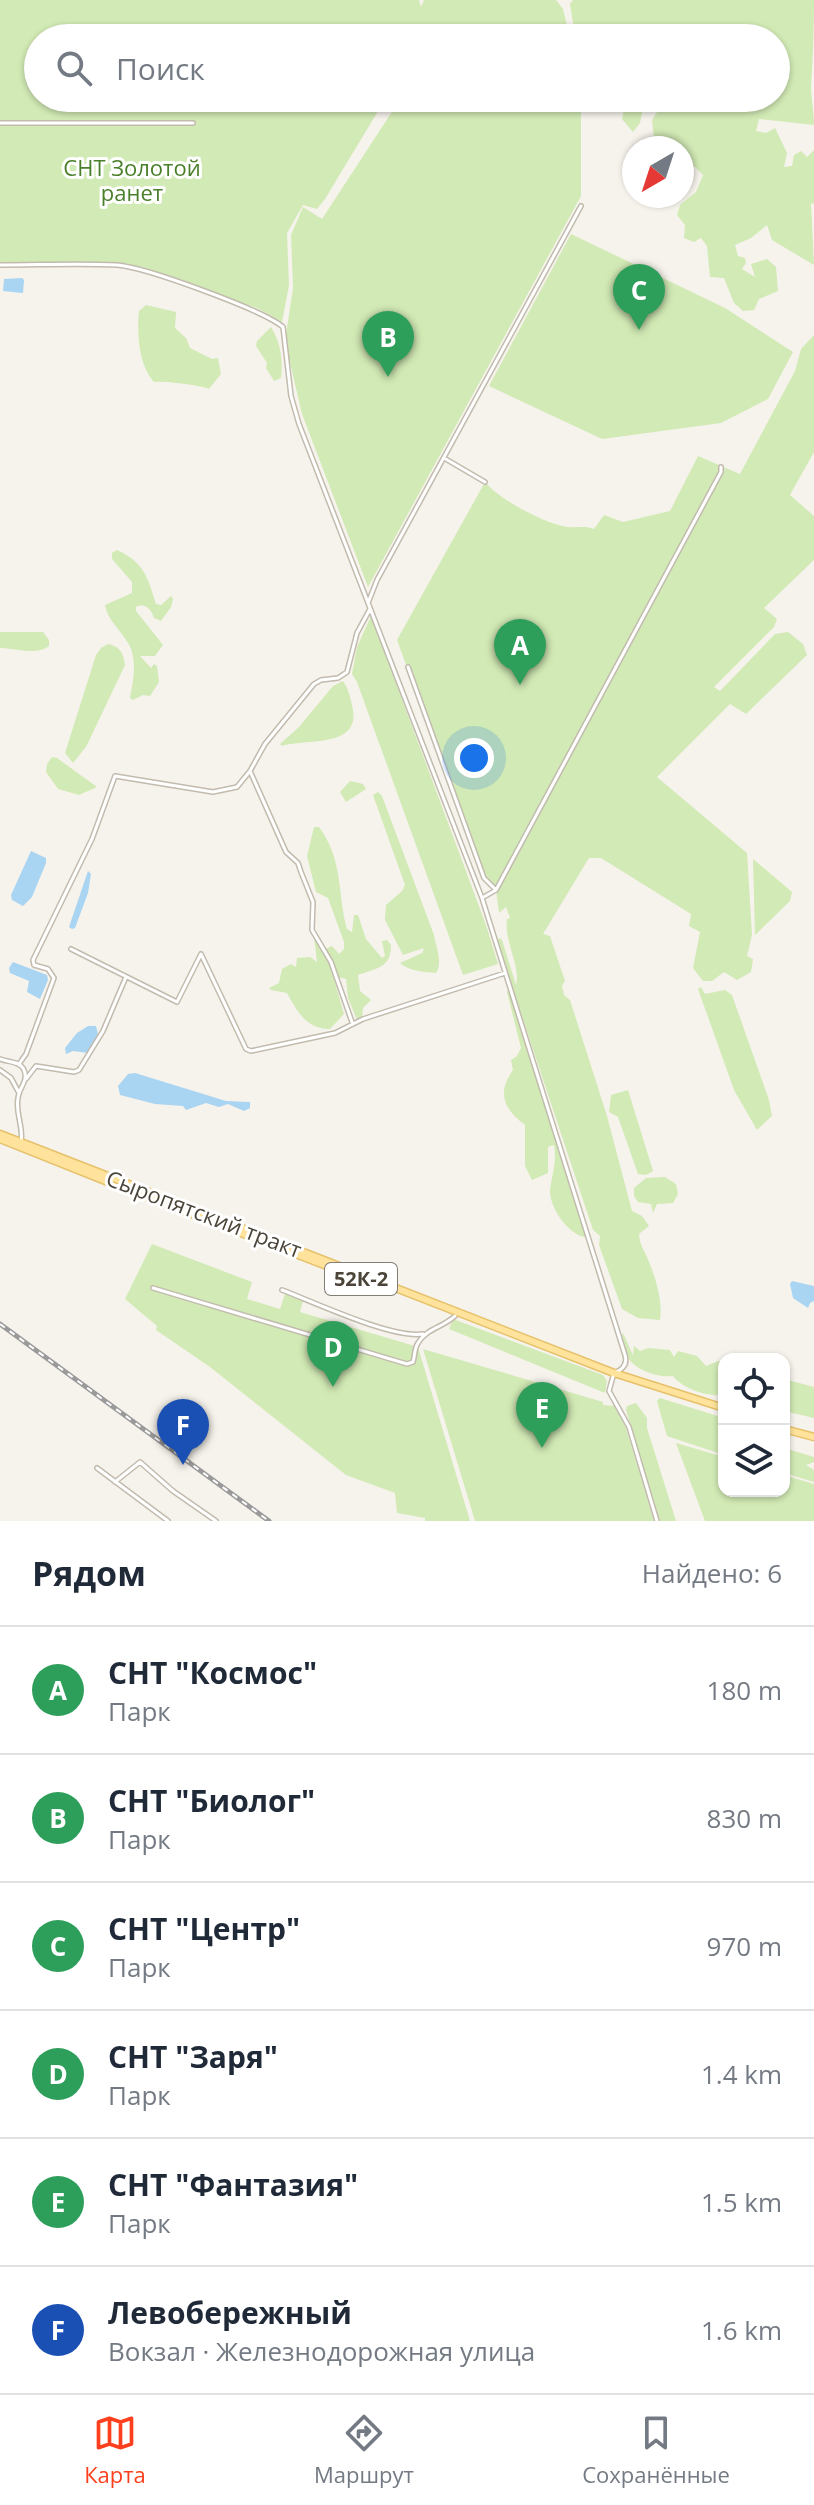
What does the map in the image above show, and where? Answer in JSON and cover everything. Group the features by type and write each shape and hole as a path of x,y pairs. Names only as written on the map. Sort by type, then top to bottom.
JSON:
{"main road":[{"name":"Сыропятский тракт","path":"0,1137 613,1375"},
{"name":"Сыропятский тракт","path":"0,1137 455,1316 613,1375 718,1408"},
{"path":"790,1429 814,1436"}],"street":[{"path":"0,123 193,123"},
{"path":"368,603 377,580 581,206"},
{"path":"0,265 125,266 259,311 280,324 285,333 291,396 299,424 482,898 626,1360 621,1370 613,1375 609,1394 629,1427 657,1521"},
{"path":"444,458 485,482"},
{"path":"482,898 496,890 579,740 721,467"},
{"path":"19,1064 26,1054 54,978 48,969 34,965 33,960 92,839 115,776 213,792 237,787 265,744 314,684 338,678 347,672 357,633 370,609"},
{"path":"408,667 484,878 496,890"},
{"path":"250,771 286,852 298,863 313,902 312,930 331,962 353,1024"},
{"path":"71,949 177,1002 201,954 249,1051 335,1033 353,1024 505,973"},
{"path":"21,1143 22,1127 17,1116 19,1093 26,1079 36,1066 74,1072 79,1070 103,1031 126,977"},
{"path":"0,1059 19,1064"},
{"path":"19,1064 26,1079"},
{"path":"0,1070 11,1078 19,1093"},
{"path":"153,1288 407,1364 415,1360 416,1345 426,1333"},
{"path":"282,1290 415,1335 444,1327 455,1316"},
{"path":"115,1482 140,1462 173,1491 216,1521"},
{"path":"97,1468 168,1521"}],"green space":[{"name":"СНТ Золотой ранет","path":"0,0 419,0 421,7 424,0 556,0 563,9 567,24 24,24 24,112 378,112 325,199 317,209 303,205 287,233 289,285 282,322 257,308 125,263 0,263"},
{"path":"573,0 814,0 811,86 814,125 759,119 756,131 766,133 775,128 787,153 784,167 792,166 794,155 801,151 807,157 814,150 814,204 811,203 814,265 772,240 767,225 751,238 735,245 738,256 745,258 742,269 755,277 751,264 767,259 776,267 778,291 759,299 754,310 743,311 734,303 724,278 710,277 707,246 701,238 694,242 684,238 685,225 677,215 679,208 694,208 694,194 703,175 694,167 694,136 654,136 652,120 657,112 790,112 790,24 573,24 570,4"},
{"path":"392,112 581,112 581,196 368,587 302,414 285,341 293,288 291,235 303,207 322,219"},
{"path":"624,112 642,112 640,123 633,132 622,119"},
{"path":"571,234 725,308 793,352 768,399 721,423 602,439 489,386"},
{"path":"146,305 176,312 175,328 186,338 190,348 212,359 218,358 221,374 209,389 154,382 145,366 139,338 139,311"},
{"path":"271,327 281,358 281,378 274,381 256,346"},
{"path":"814,335 814,452 790,495 814,516 814,560 764,608 777,619 774,627 714,687 720,691 775,634 788,632 803,644 807,655 746,714 730,704 657,777 747,853 752,935 747,956 753,959 751,972 737,980 724,972 712,981 703,981 693,968 700,932 689,926 691,914 601,858 589,858 543,934 550,936 565,981 562,986 564,995 570,1000 607,1116 632,1211 642,1216 649,1226 639,1234 658,1288 660,1320 638,1318 622,1309 599,1245 600,1236 593,1230 497,941 502,940 516,985 507,928 507,919 510,918 506,907 499,913 496,890 484,878 397,640 485,482 520,508 566,527 594,529 604,515 623,522 670,511 698,456 740,474 795,371 801,349"},
{"path":"117,550 144,572 156,604 161,605 171,596 173,599 161,621 154,618 145,606 136,607 163,645 155,656 140,656 151,668 154,664 157,666 159,682 150,696 143,695 133,700 130,698 134,670 131,649 105,605 132,593 132,582 112,559 112,553"},
{"path":"371,616 498,964 463,975 352,674 357,647"},
{"path":"0,632 43,632 49,646 32,651 0,648"},
{"path":"108,644 121,651 125,665 86,747 73,763 65,753 96,655"},
{"path":"343,681 352,705 353,719 349,729 331,739 282,746 280,744 299,727 333,686"},
{"path":"52,757 97,787 79,795 58,789 46,772"},
{"path":"350,781 363,784 366,789 346,802 340,792"},
{"path":"378,792 434,935 439,959 436,973 422,972 400,963 422,953 424,948 403,955 385,920 386,905 405,885 373,795"},
{"path":"314,827 319,827 333,852 347,929 352,932 354,915 358,915 366,939 382,958 385,956 382,941 387,940 391,945 386,963 358,975 360,991 371,1000 363,1008 362,1018 357,1020 348,998 346,979 333,976 344,1014 330,1029 308,1022 287,993 269,988 279,983 282,969 291,964 296,967 297,958 310,957 317,962 314,937 323,950 332,946 339,954 344,949 328,898 316,892 307,856"},
{"path":"753,859 792,892 790,901 755,935"},
{"path":"509,987 586,1237 573,1232 561,1220 553,1204 550,1190 555,1162 554,1145 548,1147 548,1173 532,1180 525,1166 525,1125 507,1106 504,1093 513,1070 511,1060 521,1048 507,992"},
{"path":"701,987 705,994 725,990 732,995 772,1116 757,1130 734,1090 698,989"},
{"path":"628,1090 653,1171 646,1175 638,1174 618,1117 609,1112 611,1095"},
{"path":"665,1177 676,1184 678,1194 673,1203 657,1204 653,1213 651,1204 638,1202 634,1188 646,1178"},
{"path":"152,1244 252,1282 247,1299 280,1309 285,1294 303,1301 300,1312 418,1347 470,1521 425,1521 425,1518 397,1513 395,1493 346,1475 210,1367 156,1330 157,1326 125,1299"},
{"path":"453,1319 603,1375 607,1381 605,1393 449,1329"},
{"path":"623,1333 633,1355 634,1346 640,1351 648,1348 670,1350 674,1357 678,1351 697,1356 706,1366 718,1361 718,1395 696,1391 673,1376 655,1375 637,1367 629,1359 621,1340"},
{"path":"423,1349 614,1406 626,1428 654,1521 475,1521"},
{"path":"790,1381 814,1387 814,1418 790,1412"},
{"path":"660,1398 718,1416 718,1453 667,1436 657,1401"},
{"path":"636,1403 647,1418 647,1428 676,1521 659,1521 626,1410 627,1406"},
{"path":"676,1443 718,1455 718,1497 790,1497 790,1477 814,1484 814,1521 705,1521"},
{"path":"790,1450 814,1457 814,1462 806,1465 814,1470 814,1482 790,1475"}],"water":[{"path":"22,278 23,293 3,291 4,279"},
{"path":"31,851 46,858 46,863 32,897 23,906 12,900 11,895"},
{"path":"88,871 91,874 88,893 72,929 69,927"},
{"path":"13,962 47,975 40,999 27,992 29,981 10,973"},
{"path":"88,1026 96,1026 98,1034 88,1053 73,1051 66,1054 65,1048 77,1033"},
{"path":"135,1073 226,1101 250,1102 250,1108 244,1111 228,1104 219,1107 206,1103 186,1110 183,1106 155,1104 120,1095 118,1086 128,1074"},
{"path":"792,1281 814,1286 814,1301 808,1308 793,1298"}],"railway":[{"path":"0,1324 269,1521"}],"place":[{"name":"СНТ \"Центр\"","path":"639,330"},
{"name":"СНТ \"Биолог\"","path":"388,377"},
{"name":"СНТ \"Космос\"","path":"520,685"},
{"name":"СНТ \"Заря\"","path":"333,1387"},
{"name":"СНТ \"Фантазия\"","path":"542,1448"},
{"name":"Левобережный","path":"183,1465"}]}
